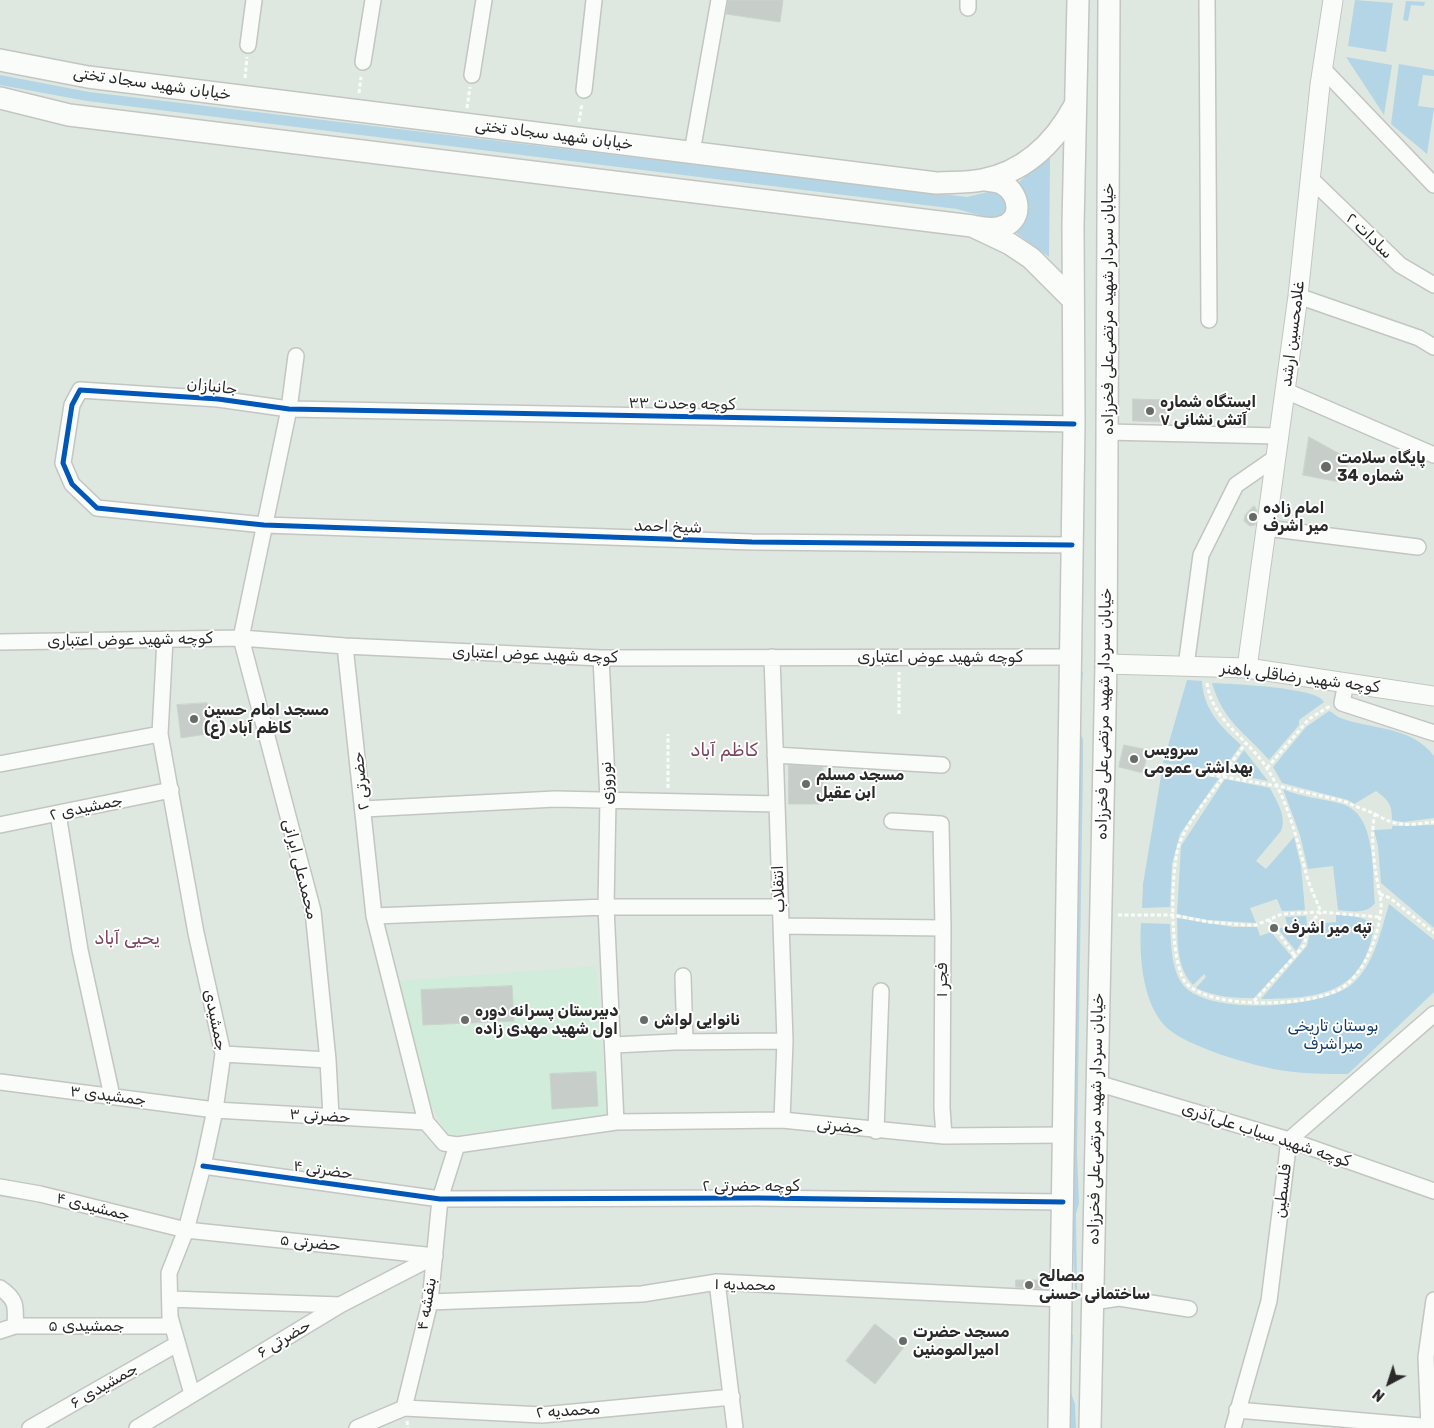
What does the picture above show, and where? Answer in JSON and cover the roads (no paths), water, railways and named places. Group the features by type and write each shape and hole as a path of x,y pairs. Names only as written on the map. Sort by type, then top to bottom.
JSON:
{"main road":[{"name":"خیابان سردار شهید مرتضی‌علی فخرزاده","path":"1059,1428 1074,424 1072,299 1078,0"},
{"name":"خیابان سردار شهید مرتضی‌علی فخرزاده","path":"1090,1428 1106,664 1109,0"},
{"name":"خیابان شهید سجاد تختی","path":"0,60 88,77 936,183 984,180 1014,170 1047,146 1064,126 1076,102"},
{"path":"0,98 69,115 991,229 1003,227 1018,212 1018,203 1013,193 1002,183 984,180"},
{"path":"972,226 1010,244 1031,258 1072,299"},
{"path":"1061,1299 1092,1302"}],"street":[{"path":"248,46 254,0"},
{"path":"363,62 373,0"},
{"path":"472,75 484,0"},
{"path":"584,90 594,0"},
{"path":"692,152 719,0"},
{"path":"1207,0 1209,320"},
{"name":"غلامحسین ارشد","path":"1248,668 1278,436 1286,391 1323,69 1333,0"},
{"path":"1323,69 1434,185"},
{"name":"سادات ۲","path":"1310,178 1400,265 1434,286"},
{"path":"1298,296 1419,338 1434,347"},
{"path":"241,638 289,409 296,356"},
{"name":"جانبازان","path":"264,525 97,508 72,484 63,463 72,405 80,390 218,399 289,409"},
{"path":"1286,391 1434,455"},
{"name":"کوچه وحدت ۳۳","path":"289,409 1074,424"},
{"path":"1107,432 1278,436"},
{"path":"1186,666 1202,555 1236,485 1275,458"},
{"name":"شیخ احمد","path":"264,525 752,542 1072,545"},
{"path":"1266,528 1418,547"},
{"name":"کوچه شهید عوض اعتباری","path":"0,642 241,638 345,646 601,658 1070,657"},
{"name":"محمدعلی ایرانی","path":"241,638 313,910 328,1060 331,1117"},
{"name":"جمشیدی","path":"166,639 160,734 196,933 223,1054 215,1110 203,1166 186,1230 169,1273 172,1326 192,1394"},
{"name":"حضرتی ۲","path":"345,646 374,916 426,1122"},
{"name":"انتقلاب","path":"772,657 785,1041 782,1120"},
{"name":"نوروزی","path":"601,658 608,799 606,907 614,1045 616,1122"},
{"name":"کوچه شهید رضاقلی باهنر","path":"1106,664 1248,668 1434,696"},
{"path":"1346,682 1342,703 1434,734"},
{"path":"0,764 160,734"},
{"path":"775,755 942,765"},
{"name":"جمشیدی ۲","path":"0,825 171,790"},
{"path":"364,809 486,802 608,799 777,804"},
{"path":"58,814 80,950 112,1096"},
{"name":"فجر ۱","path":"892,821 940,824 943,928 942,1108 944,1136"},
{"path":"374,916 606,907 779,907"},
{"path":"781,926 943,928"},
{"path":"683,976 685,1042"},
{"path":"876,1131 881,991"},
{"name":"فلسطین","path":"1232,1428 1268,1301 1289,1140 1434,1014"},
{"path":"614,1045 785,1041"},
{"path":"223,1054 328,1060"},
{"name":"جمشیدی ۳","path":"0,1082 215,1110"},
{"name":"کوچه شهید سیاب علی‌آذری","path":"1097,1083 1289,1140 1434,1191"},
{"name":"حضرتی ۳","path":"215,1110 426,1122"},
{"name":"حضرتی","path":"458,1145 616,1122 782,1120 876,1131 944,1136 1063,1135"},
{"path":"426,1122 444,1142 458,1145"},
{"name":"بنفشه ۴","path":"404,1408 430,1302 440,1199 458,1145"},
{"name":"حضرتی ۴","path":"203,1166 440,1199"},
{"name":"جمشیدی ۴","path":"0,1187 40,1194 186,1230"},
{"name":"کوچه حضرتی ۲","path":"440,1199 758,1198 1062,1202"},
{"name":"حضرتی ۵","path":"186,1230 435,1256"},
{"name":"حضرتی ۶","path":"137,1428 340,1305 435,1256"},
{"path":"717,1282 735,1428"},
{"name":"محمدیه ۱","path":"430,1302 642,1294 717,1282 1061,1299"},
{"path":"0,1288 12,1296 16,1309 16,1326"},
{"path":"1092,1302 1119,1298 1189,1309"},
{"path":"170,1299 340,1305"},
{"path":"1237,1410 1431,1428 1426,1358 1434,1300"},
{"name":"جمشیدی ۵","path":"0,1331 16,1326 172,1326"},
{"name":"جمشیدی ۶","path":"30,1428 178,1344"},
{"name":"محمدیه ۲","path":"404,1408 542,1415 732,1397"},
{"path":"357,1428 404,1408"}],"place":[{"name":"ایستگاه شماره ۷ آتش نشانی","path":"1150,411"},
{"name":"پایگاه سلامت شماره 34","path":"1326,467"},
{"name":"امام زاده میر اشرف","path":"1253,517"},
{"name":"مسجد امام حسین (ع) کاظم آباد","path":"194,719"},
{"name":"سرویس بهداشتی عمومی","path":"1134,759"},
{"name":"مسجد مسلم ابن عقیل","path":"806,784"},
{"name":"تپه میر اشرف","path":"1274,928"},
{"name":"دبیرستان پسرانه دوره اول شهید مهدی زاده","path":"465,1020"},
{"name":"نانوایی لواش","path":"644,1020"},
{"name":"مصالح ساختمانی حسنی","path":"1029,1285"},
{"name":"مسجد حضرت امیرالمومنین","path":"903,1341"}],"district":[{"name":"کاظم آباد","path":"724,751"},
{"name":"یحیی آباد","path":"127,939"}],"park label":[{"name":"بوستان تاریخی میراشرف","path":"1333,1035"}]}
